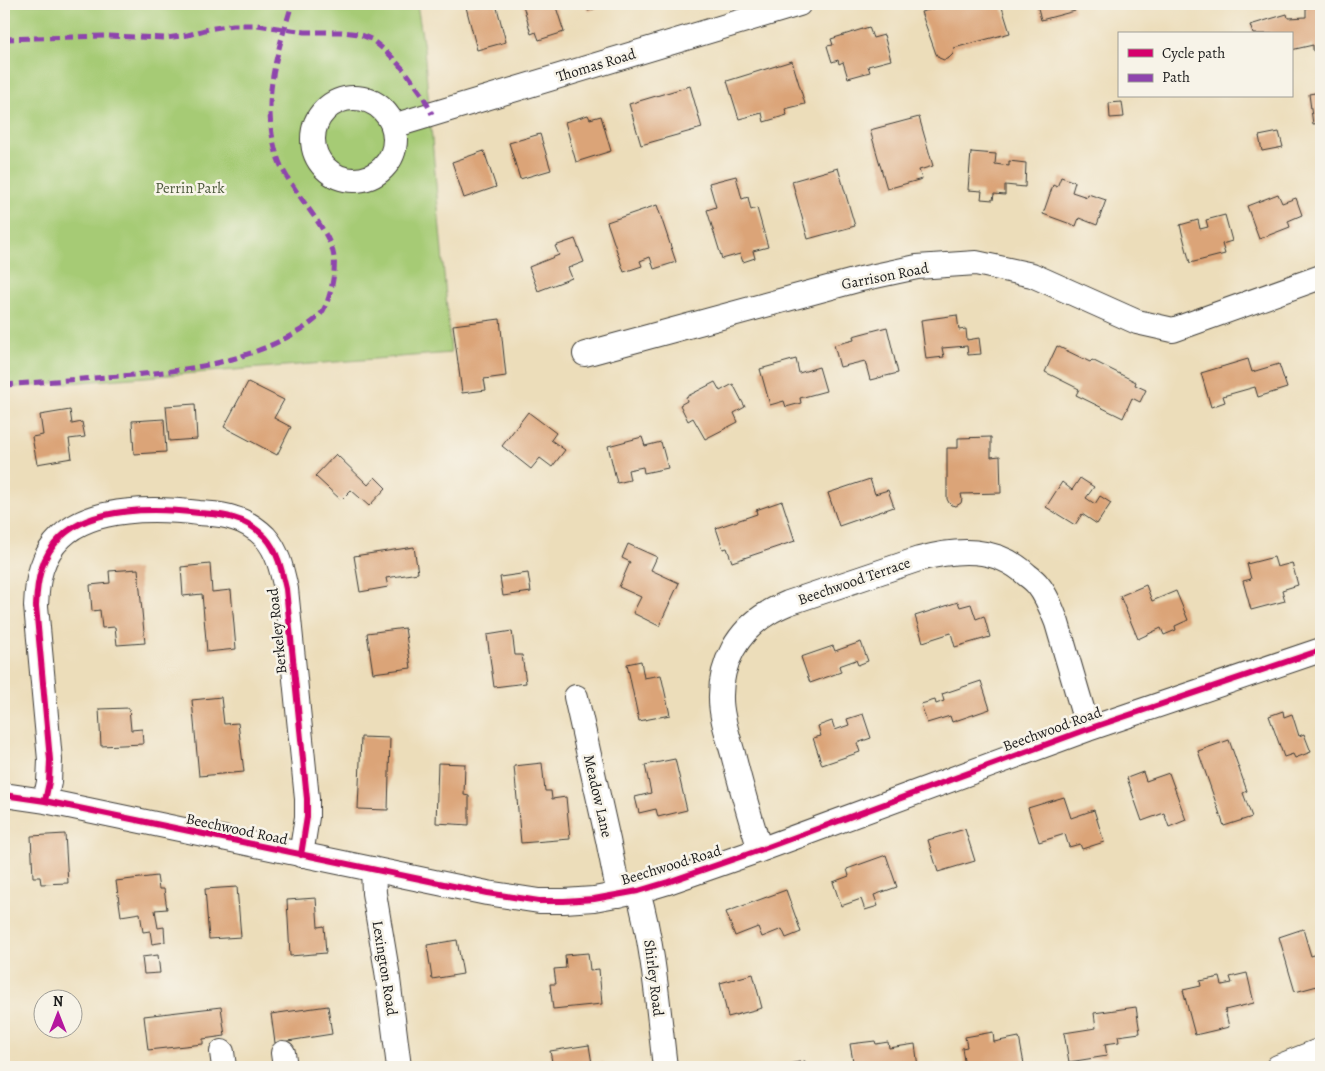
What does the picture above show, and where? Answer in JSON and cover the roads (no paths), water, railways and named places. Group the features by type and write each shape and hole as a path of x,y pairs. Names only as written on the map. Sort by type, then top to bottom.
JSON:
{"street":[{"name":"Thomas Road","path":"393,126 799,4"},
{"name":"Garrison Road","path":"585,354 861,279 917,267 976,263 1032,275 1137,322 1173,330 1321,277"},
{"name":"Berkeley Road","path":"45,801 49,782 50,760 36,606 37,585 41,566 50,549 62,536 77,526 97,517 119,512 146,510 183,511 232,518 251,526 266,538 276,553 286,589 307,799 307,818 302,855"},
{"name":"Beechwood Terrace","path":"760,850 724,719 720,699 722,678 727,660 738,640 751,624 768,612 788,603 919,559 940,554 960,552 982,553 1002,558 1021,569 1038,585 1052,608 1088,729"},
{"name":"Beechwood Road","path":"4,795 45,801 487,893 539,900 594,899 628,893 668,882 1088,729 1321,650"},
{"name":"Meadow Lane","path":"576,697 608,840 628,893"},
{"name":"Lexington Road","path":"372,869 399,1067"},
{"name":"Shirley Road","path":"628,893 647,926 665,1067"},
{"path":"1278,1067 1321,1050"}],"park label":[{"name":"Perrin Park","path":"190,188"}]}
